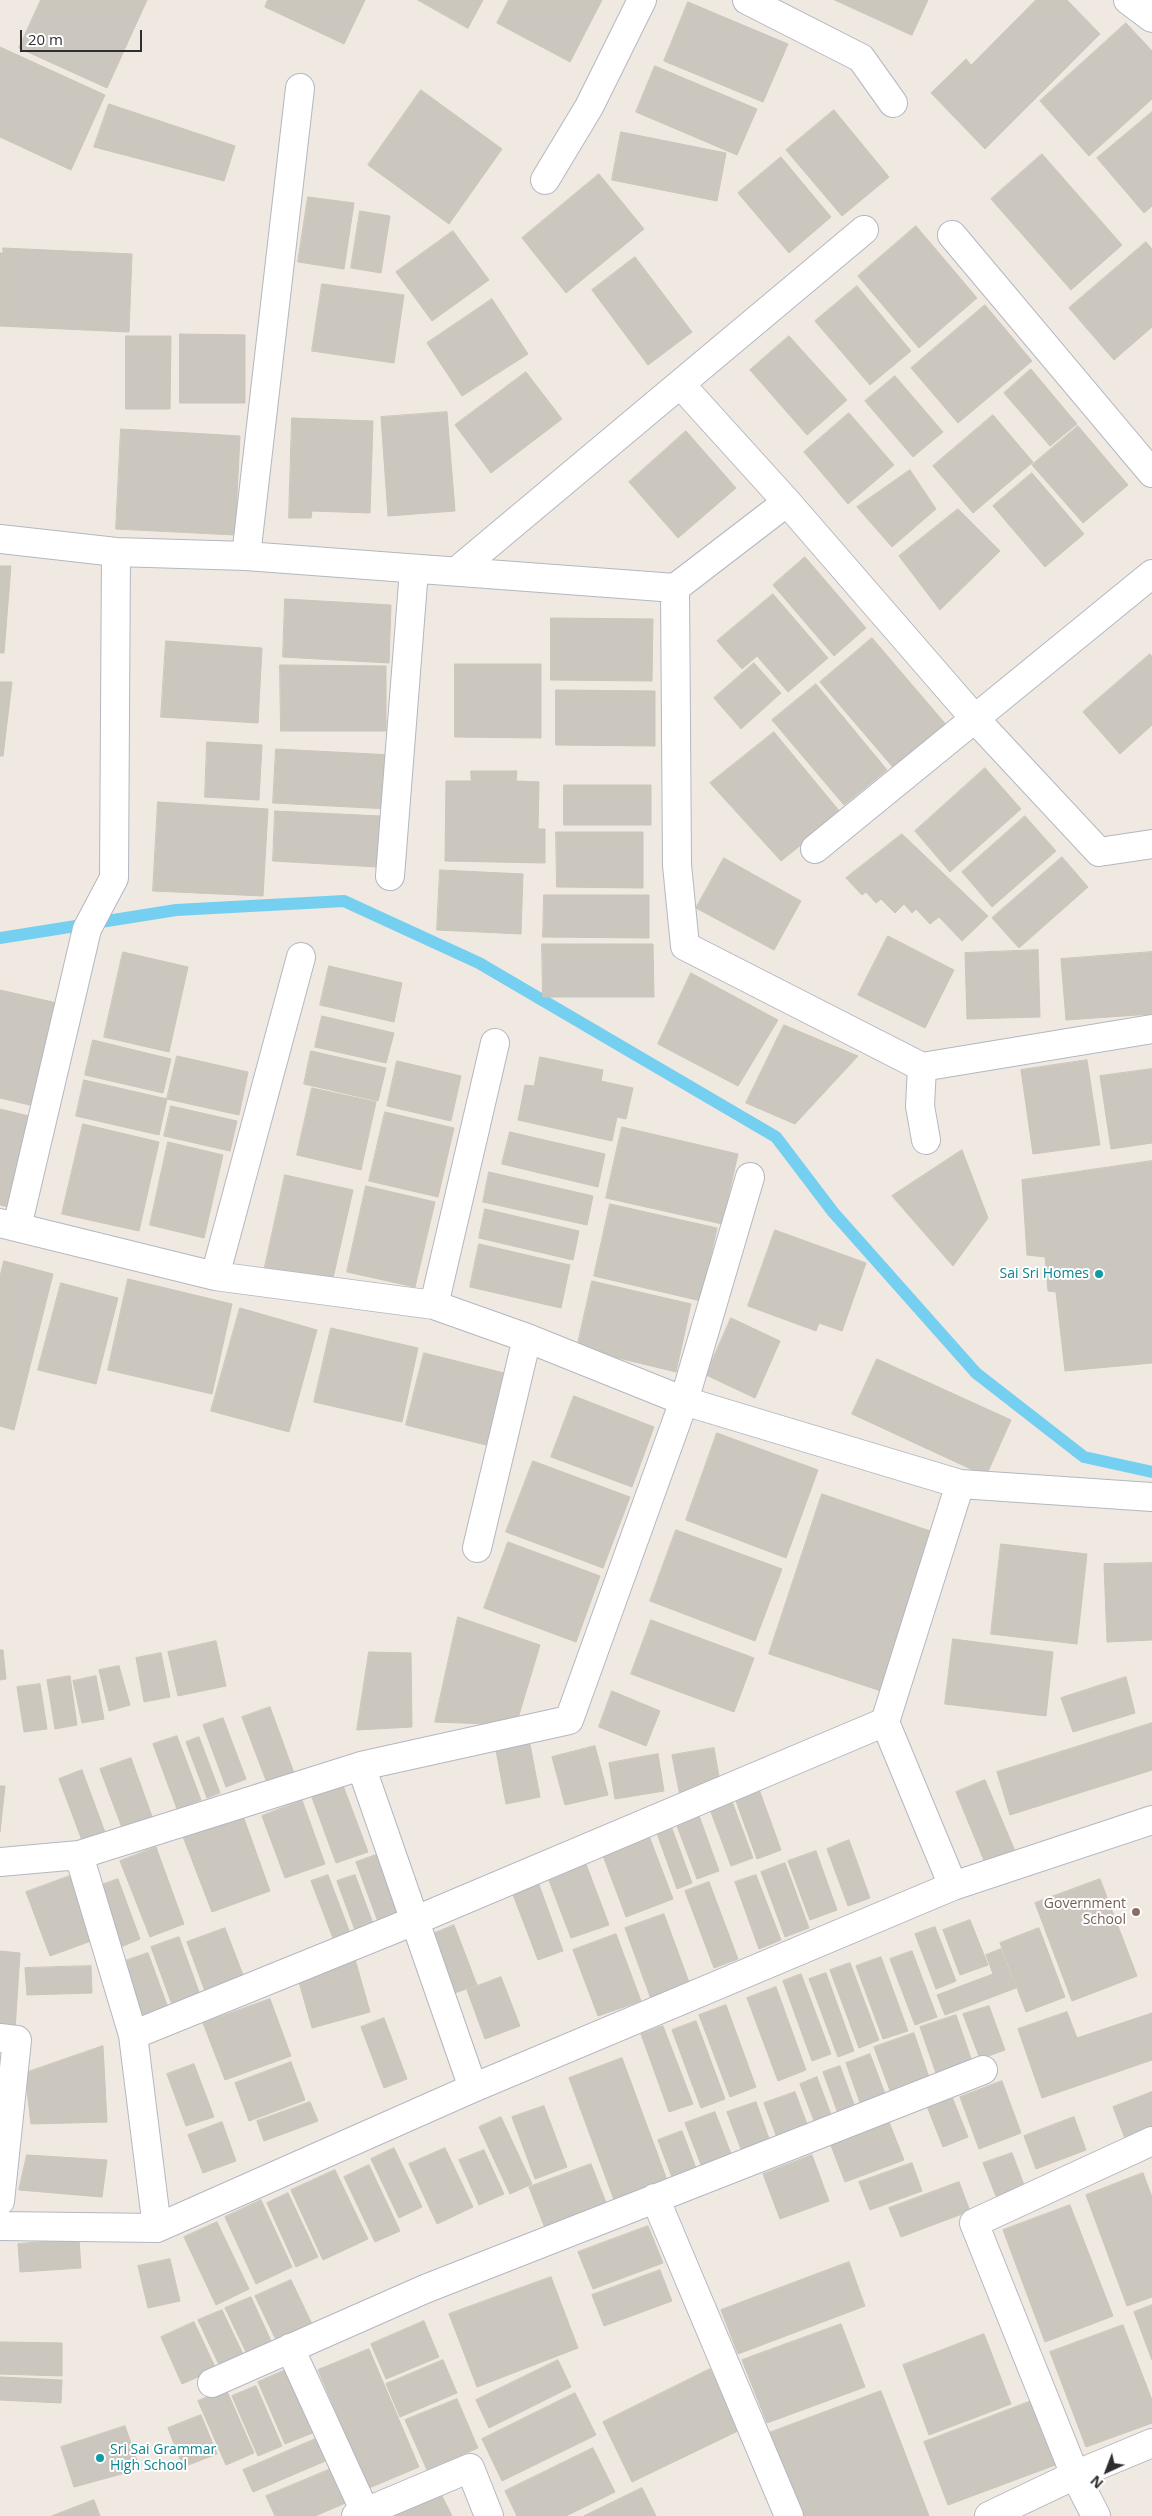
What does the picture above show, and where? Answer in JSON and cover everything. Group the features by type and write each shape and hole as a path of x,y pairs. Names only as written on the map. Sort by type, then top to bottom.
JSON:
{"street":[{"path":"546,180 589,107 642,0"},
{"path":"747,0 861,58 893,103"},
{"path":"1128,0 1152,18"},
{"path":"246,556 300,88"},
{"path":"458,570 864,230"},
{"path":"952,235 1152,473"},
{"path":"680,385 787,502 976,720 1098,852 1152,844"},
{"path":"0,539 116,552 246,556 414,570 458,570 676,588 787,502"},
{"path":"116,552 114,878 87,930 76,983 9,1225 215,1276 434,1305 528,1338 684,1401 960,1484 1152,1497"},
{"path":"390,876 414,570"},
{"path":"815,849 976,720 1152,574"},
{"path":"676,588 677,865 685,946 922,1066 1152,1029"},
{"path":"215,1276 301,957"},
{"path":"434,1305 495,1043"},
{"path":"922,1066 920,1106 926,1140"},
{"path":"0,1862 79,1856 361,1766 569,1720 684,1401 750,1177"},
{"path":"477,1548 528,1338"},
{"path":"953,1886 885,1722 960,1484"},
{"path":"133,2035 414,1921 885,1722"},
{"path":"361,1766 473,2088"},
{"path":"0,2226 157,2228 473,2088 953,1886 1152,1820"},
{"path":"79,1856 133,2035 157,2228"},
{"path":"0,2038 17,2040 0,2201"},
{"path":"212,2383 425,2289 982,2070"},
{"path":"1096,2516 1075,2475 974,2223 1152,2141"},
{"path":"655,2198 789,2516"},
{"path":"290,2348 360,2514 470,2468 489,2516"},
{"path":"989,2516 1075,2475 1152,2444"}],"building":[{"path":"41,0 147,0 107,88 19,48"},
{"path":"268,0 365,0 344,44 265,7"},
{"path":"418,0 483,0 468,28"},
{"path":"509,0 602,0 570,62 497,23"},
{"path":"835,0 928,0 912,35"},
{"path":"1036,0 1067,0 1100,34 985,149 931,93 966,59 971,65"},
{"path":"688,2 788,44 763,102 664,61"},
{"path":"1126,23 1152,51 1152,99 1089,156 1040,101"},
{"path":"0,47 105,95 71,170 0,137"},
{"path":"655,66 757,109 737,155 636,112"},
{"path":"421,90 502,149 449,224 368,165"},
{"path":"109,104 235,146 224,181 94,147"},
{"path":"834,110 889,177 842,216 786,150"},
{"path":"1152,112 1152,206 1144,213 1097,158"},
{"path":"621,132 726,153 717,201 612,180"},
{"path":"1042,154 1122,245 1071,290 991,199"},
{"path":"781,157 831,217 789,253 738,193"},
{"path":"599,174 644,229 566,293 522,238"},
{"path":"308,197 354,203 344,269 298,262"},
{"path":"360,211 390,216 381,273 351,268"},
{"path":"916,226 977,298 919,348 858,276"},
{"path":"453,231 489,280 432,321 396,272"},
{"path":"1146,242 1152,249 1152,327 1114,360 1069,308"},
{"path":"3,248 132,254 129,332 0,326 0,253 3,253"},
{"path":"635,257 692,332 648,365 592,290"},
{"path":"322,284 404,295 394,363 312,351"},
{"path":"857,286 911,351 870,385 815,321"},
{"path":"492,299 528,354 462,396 427,343"},
{"path":"985,305 1032,361 958,423 911,368"},
{"path":"180,334 245,335 245,403 180,403"},
{"path":"126,336 171,336 170,409 126,409"},
{"path":"789,336 847,400 807,435 750,370"},
{"path":"1031,369 1077,424 1050,446 1004,393"},
{"path":"526,372 562,419 491,473 455,425"},
{"path":"895,376 943,432 913,457 865,401"},
{"path":"447,412 455,511 388,516 381,417"},
{"path":"849,413 894,465 848,504 804,452"},
{"path":"993,415 1033,462 973,513 933,466"},
{"path":"292,418 373,421 370,513 312,511 311,518 289,518"},
{"path":"1078,426 1128,485 1083,523 1032,465"},
{"path":"121,429 240,436 235,535 116,529"},
{"path":"686,431 736,488 678,538 629,482"},
{"path":"910,470 936,509 892,547 857,507"},
{"path":"1032,473 1084,534 1045,567 993,506"},
{"path":"958,509 1000,551 940,610 899,556"},
{"path":"805,557 866,628 834,656 773,585"},
{"path":"0,566 11,566 4,653 0,653"},
{"path":"773,594 828,658 788,692 757,656 742,669 717,641"},
{"path":"285,599 391,605 389,663 283,657"},
{"path":"551,618 653,619 652,681 551,680"},
{"path":"872,638 949,728 897,772 820,682"},
{"path":"166,641 262,648 258,723 161,717"},
{"path":"1150,654 1152,657 1152,725 1120,754 1083,712"},
{"path":"754,663 781,693 741,729 714,698"},
{"path":"455,664 541,664 541,738 455,737"},
{"path":"280,665 386,666 386,731 281,731"},
{"path":"0,682 12,682 3,756 0,756"},
{"path":"816,684 887,770 844,805 772,720"},
{"path":"556,690 655,691 655,746 556,745"},
{"path":"774,732 841,813 781,861 710,783"},
{"path":"207,742 262,745 259,800 205,797"},
{"path":"276,749 392,755 389,809 273,803"},
{"path":"985,768 1021,809 950,872 915,831"},
{"path":"471,771 517,771 516,781 539,782 538,829 545,829 545,863 445,861 446,781 471,781"},
{"path":"564,785 651,785 651,825 564,825"},
{"path":"158,802 268,809 263,896 153,891"},
{"path":"275,811 380,816 377,867 273,861"},
{"path":"1025,816 1056,851 992,907 962,872"},
{"path":"556,832 643,832 643,888 557,887"},
{"path":"902,834 988,916 962,941 939,917 930,924 916,909 912,913 904,904 895,913 881,899 876,903 866,892 862,895 846,878"},
{"path":"1062,857 1088,887 1019,948 992,918"},
{"path":"724,858 801,901 774,950 696,908"},
{"path":"440,870 523,874 521,934 437,930"},
{"path":"544,895 649,895 649,938 543,937"},
{"path":"888,936 954,970 925,1028 858,995"},
{"path":"542,944 653,944 654,997 543,997"},
{"path":"1038,950 1040,1017 967,1019 965,953"},
{"path":"123,952 188,967 169,1052 104,1037"},
{"path":"1152,952 1152,1014 1066,1020 1061,959"},
{"path":"329,966 402,983 394,1022 320,1005"},
{"path":"691,973 778,1020 738,1086 658,1044"},
{"path":"0,990 57,1003 34,1106 0,1098"},
{"path":"322,1016 394,1033 386,1063 315,1047"},
{"path":"784,1025 858,1056 795,1124 746,1103"},
{"path":"93,1040 171,1059 163,1093 85,1075"},
{"path":"311,1051 386,1068 378,1101 304,1084"},
{"path":"177,1056 248,1072 239,1115 167,1099"},
{"path":"540,1057 603,1070 601,1081 633,1088 626,1119 617,1117 612,1141 518,1120 525,1085 534,1086"},
{"path":"1087,1060 1100,1145 1033,1154 1021,1070"},
{"path":"397,1061 461,1076 451,1121 387,1106"},
{"path":"1152,1069 1152,1143 1111,1149 1100,1076"},
{"path":"84,1080 167,1099 159,1135 76,1116"},
{"path":"312,1088 376,1102 361,1170 297,1155"},
{"path":"171,1106 237,1121 230,1151 164,1136"},
{"path":"0,1109 29,1116 8,1207 0,1205"},
{"path":"385,1112 454,1128 438,1197 369,1181"},
{"path":"83,1124 159,1142 139,1231 62,1214"},
{"path":"622,1127 738,1154 722,1224 606,1198"},
{"path":"510,1132 605,1154 598,1187 502,1164"},
{"path":"168,1142 223,1155 204,1238 150,1225"},
{"path":"962,1150 988,1218 953,1266 892,1196"},
{"name":"Sai Sri Homes","path":"1152,1161 1152,1363 1065,1371 1056,1292 1048,1291 1045,1257 1027,1255 1022,1180"},
{"path":"489,1172 593,1196 587,1225 483,1202"},
{"path":"285,1175 353,1190 331,1287 264,1271"},
{"path":"366,1186 435,1202 415,1287 347,1272"},
{"path":"610,1204 717,1228 701,1301 594,1276"},
{"path":"485,1209 579,1231 573,1260 479,1238"},
{"path":"775,1230 866,1263 842,1331 819,1323 816,1331 748,1306"},
{"path":"479,1244 570,1265 561,1308 470,1287"},
{"path":"4,1261 53,1274 14,1430 0,1426 0,1277"},
{"path":"128,1279 232,1304 212,1394 108,1370"},
{"path":"592,1281 691,1304 676,1372 577,1348"},
{"path":"61,1283 118,1298 96,1384 38,1370"},
{"path":"240,1308 317,1330 289,1432 211,1411"},
{"path":"731,1318 780,1341 755,1398 706,1375"},
{"path":"331,1328 418,1348 402,1422 314,1402"},
{"path":"424,1353 504,1373 486,1445 406,1425"},
{"path":"877,1359 1011,1420 986,1476 852,1414"},
{"path":"574,1396 654,1427 632,1487 551,1457"},
{"path":"717,1433 818,1470 786,1558 686,1520"},
{"path":"533,1461 630,1497 603,1568 506,1532"},
{"path":"822,1494 933,1532 881,1691 769,1654"},
{"path":"676,1530 782,1569 755,1641 650,1601"},
{"path":"508,1542 600,1576 576,1642 484,1608"},
{"path":"1001,1544 1087,1554 1077,1644 991,1634"},
{"path":"1152,1563 1152,1640 1107,1642 1104,1564"},
{"path":"458,1617 540,1645 516,1725 435,1722"},
{"path":"651,1620 754,1658 734,1712 631,1674"},
{"path":"953,1639 1053,1652 1046,1716 945,1704"},
{"path":"216,1641 226,1686 178,1696 168,1652"},
{"path":"0,1650 3,1650 6,1679 0,1680"},
{"path":"369,1652 411,1653 412,1727 357,1730"},
{"path":"161,1653 170,1697 144,1702 136,1658"},
{"path":"119,1666 130,1705 109,1711 99,1670"},
{"path":"70,1676 77,1725 55,1729 47,1680"},
{"path":"96,1676 104,1719 82,1723 73,1681"},
{"path":"1126,1677 1135,1713 1073,1732 1061,1698"},
{"path":"40,1684 47,1729 24,1732 17,1687"},
{"path":"612,1691 660,1711 646,1746 599,1727"},
{"path":"270,1707 294,1773 267,1783 242,1717"},
{"path":"223,1718 246,1779 226,1787 203,1725"},
{"path":"1152,1723 1152,1770 1010,1815 997,1772"},
{"path":"177,1736 201,1800 177,1809 153,1744"},
{"path":"199,1737 220,1793 207,1798 186,1742"},
{"path":"529,1739 540,1797 506,1804 495,1745"},
{"path":"595,1746 608,1795 565,1805 552,1757"},
{"path":"714,1748 721,1788 680,1796 672,1755"},
{"path":"658,1754 664,1791 615,1799 609,1763"},
{"path":"131,1758 154,1822 124,1833 100,1769"},
{"path":"82,1770 106,1835 83,1843 59,1779"},
{"path":"341,1780 368,1852 336,1863 310,1792"},
{"path":"985,1780 1015,1851 985,1863 956,1792"},
{"path":"756,1781 781,1850 757,1859 732,1790"},
{"path":"0,1786 5,1786 0,1832"},
{"path":"730,1796 753,1858 731,1866 708,1804"},
{"path":"302,1800 325,1864 285,1878 262,1816"},
{"path":"697,1810 719,1871 697,1879 674,1818"},
{"path":"242,1813 270,1891 212,1912 182,1834"},
{"path":"670,1823 692,1883 677,1889 655,1828"},
{"path":"646,1828 673,1899 626,1917 599,1845"},
{"path":"849,1840 870,1898 848,1906 827,1849"},
{"path":"156,1847 184,1924 150,1937 120,1861"},
{"path":"816,1851 837,1910 810,1920 788,1861"},
{"path":"376,1855 401,1922 381,1930 356,1862"},
{"path":"583,1856 609,1925 571,1938 545,1870"},
{"path":"785,1863 809,1928 785,1937 761,1872"},
{"path":"78,1873 102,1937 50,1956 26,1892"},
{"path":"328,1875 350,1933 333,1938 311,1881"},
{"path":"355,1875 377,1934 359,1941 337,1881"},
{"path":"756,1875 781,1940 759,1949 735,1882"},
{"path":"118,1879 140,1939 116,1949 93,1888"},
{"path":"1100,1879 1137,1976 1072,2001 1035,1903"},
{"path":"538,1882 563,1951 538,1960 512,1892"},
{"path":"709,1882 738,1959 714,1968 685,1891"},
{"path":"664,1914 690,1985 651,1999 625,1928"},
{"path":"970,1920 988,1965 960,1975 943,1930"},
{"path":"454,1925 477,1985 452,1994 430,1935"},
{"path":"935,1927 956,1981 936,1989 915,1934"},
{"path":"225,1928 245,1980 206,1994 187,1942"},
{"path":"1039,1928 1065,1997 1026,2012 1000,1943"},
{"path":"616,1934 641,2001 598,2016 573,1950"},
{"path":"179,1937 202,2000 174,2010 151,1947"},
{"path":"1001,1949 1016,1988 945,2015 937,1995 993,1974 986,1955"},
{"path":"0,1951 20,1953 15,2030 0,2029"},
{"path":"912,1951 937,2017 915,2025 890,1959"},
{"path":"148,1953 170,2013 136,2026 113,1965"},
{"path":"881,1957 908,2031 883,2039 856,1966"},
{"path":"355,1959 370,2012 312,2028 297,1975"},
{"path":"850,1963 879,2040 859,2048 830,1970"},
{"path":"91,1966 92,1993 27,1995 25,1968"},
{"path":"826,1973 854,2051 838,2057 809,1979"},
{"path":"801,1974 831,2054 812,2061 783,1981"},
{"path":"501,1977 520,2026 485,2039 467,1990"},
{"path":"776,1987 806,2070 778,2081 747,1998"},
{"path":"270,1999 291,2056 225,2080 203,2023"},
{"path":"726,2005 756,2087 730,2097 699,2015"},
{"path":"989,2006 1005,2050 980,2059 963,2014"},
{"path":"1067,2012 1077,2038 1152,2013 1152,2060 1042,2098 1018,2029"},
{"path":"956,2015 974,2067 938,2079 920,2027"},
{"path":"384,2018 407,2079 384,2088 361,2027"},
{"path":"696,2021 725,2099 701,2108 672,2030"},
{"path":"663,2026 693,2104 669,2112 641,2034"},
{"path":"914,2033 931,2083 892,2096 874,2047"},
{"path":"103,2046 107,2122 31,2124 25,2073"},
{"path":"870,2054 887,2099 862,2108 846,2063"},
{"path":"622,2058 667,2180 614,2200 569,2078"},
{"path":"291,2062 305,2100 249,2121 235,2083"},
{"path":"194,2064 214,2117 186,2126 167,2074"},
{"path":"840,2066 856,2110 839,2116 823,2072"},
{"path":"817,2077 833,2120 816,2126 800,2084"},
{"path":"1002,2081 1021,2133 979,2149 960,2097"},
{"path":"948,2087 968,2137 943,2147 923,2096"},
{"path":"795,2092 810,2132 779,2143 764,2103"},
{"path":"1152,2092 1152,2131 1126,2141 1113,2107"},
{"path":"310,2102 318,2121 264,2141 257,2121"},
{"path":"756,2102 772,2147 744,2157 727,2112"},
{"path":"544,2106 567,2167 535,2179 512,2117"},
{"path":"715,2112 733,2159 703,2170 685,2123"},
{"path":"501,2117 532,2184 510,2194 479,2127"},
{"path":"1074,2117 1086,2150 1036,2169 1024,2136"},
{"path":"222,2122 236,2161 203,2173 188,2135"},
{"path":"889,2122 904,2160 845,2182 830,2143"},
{"path":"682,2131 697,2171 673,2180 658,2140"},
{"path":"394,2148 422,2207 399,2218 371,2159"},
{"path":"445,2148 473,2207 437,2224 409,2164"},
{"path":"484,2150 504,2194 479,2205 459,2160"},
{"path":"1012,2153 1024,2185 996,2196 983,2163"},
{"path":"27,2155 107,2160 102,2197 19,2190"},
{"path":"812,2155 829,2201 780,2219 763,2174"},
{"path":"912,2163 922,2191 870,2210 859,2182"},
{"path":"591,2164 607,2205 545,2228 529,2187"},
{"path":"369,2165 400,2231 375,2242 344,2177"},
{"path":"335,2170 368,2239 323,2260 291,2190"},
{"path":"1143,2173 1152,2197 1152,2297 1127,2306 1086,2195"},
{"path":"959,2182 970,2211 901,2237 889,2208"},
{"path":"288,2193 318,2257 296,2267 267,2203"},
{"path":"261,2200 292,2267 256,2284 225,2217"},
{"path":"1070,2205 1113,2316 1045,2342 1003,2230"},
{"path":"217,2222 249,2289 216,2305 184,2237"},
{"path":"648,2226 663,2263 593,2289 578,2252"},
{"path":"79,2239 81,2268 20,2272 18,2244"},
{"path":"170,2259 180,2301 148,2308 138,2266"},
{"path":"849,2262 865,2306 738,2354 721,2310"},
{"path":"660,2270 672,2301 604,2326 592,2295"},
{"path":"551,2277 578,2348 477,2387 449,2314"},
{"path":"291,2280 312,2324 276,2340 255,2296"},
{"path":"251,2297 271,2341 246,2352 225,2308"},
{"path":"1152,2305 1152,2360 1134,2312"},
{"path":"222,2310 243,2354 219,2365 198,2320"},
{"path":"424,2321 439,2357 386,2379 371,2344"},
{"path":"194,2322 216,2369 182,2384 161,2337"},
{"path":"841,2324 865,2387 767,2423 742,2360"},
{"path":"1123,2325 1152,2400 1152,2423 1086,2447 1050,2352"},
{"path":"984,2334 1011,2404 929,2435 903,2365"},
{"path":"0,2342 62,2343 62,2376 0,2374"},
{"path":"369,2349 419,2467 369,2488 318,2370"},
{"path":"443,2360 457,2393 400,2417 386,2384"},
{"path":"558,2360 571,2387 489,2428 476,2400"},
{"path":"288,2369 315,2432 285,2444 258,2382"},
{"path":"710,2369 740,2430 632,2482 603,2422"},
{"path":"0,2377 62,2380 61,2403 0,2400"},
{"path":"256,2386 282,2446 258,2456 232,2396"},
{"path":"226,2389 254,2453 226,2465 198,2401"},
{"path":"881,2391 929,2516 797,2516 766,2434"},
{"path":"575,2393 596,2435 502,2481 482,2439"},
{"path":"457,2399 478,2448 427,2470 405,2420"},
{"path":"1034,2400 1058,2464 948,2505 924,2442"},
{"path":"201,2415 217,2454 183,2467 168,2428"},
{"name":"Sri Sai Grammar High School","path":"125,2426 140,2469 74,2487 61,2447"},
{"path":"320,2437 330,2459 253,2492 243,2470"},
{"path":"593,2448 615,2492 566,2516 517,2516 505,2491"},
{"path":"333,2468 348,2502 315,2516 275,2516 266,2496"},
{"path":"438,2488 452,2516 381,2516"},
{"path":"642,2488 656,2516 584,2516"},
{"path":"94,2500 100,2516 52,2516"}],"waterway":[{"path":"0,938 176,910 344,901 479,963 776,1137 833,1212 976,1373 1084,1457 1152,1472"}],"place":[{"name":"Sai Sri Homes","path":"1099,1274"},
{"name":"Government School","path":"1136,1912"},
{"name":"Sri Sai Grammar High School","path":"100,2458"}]}
